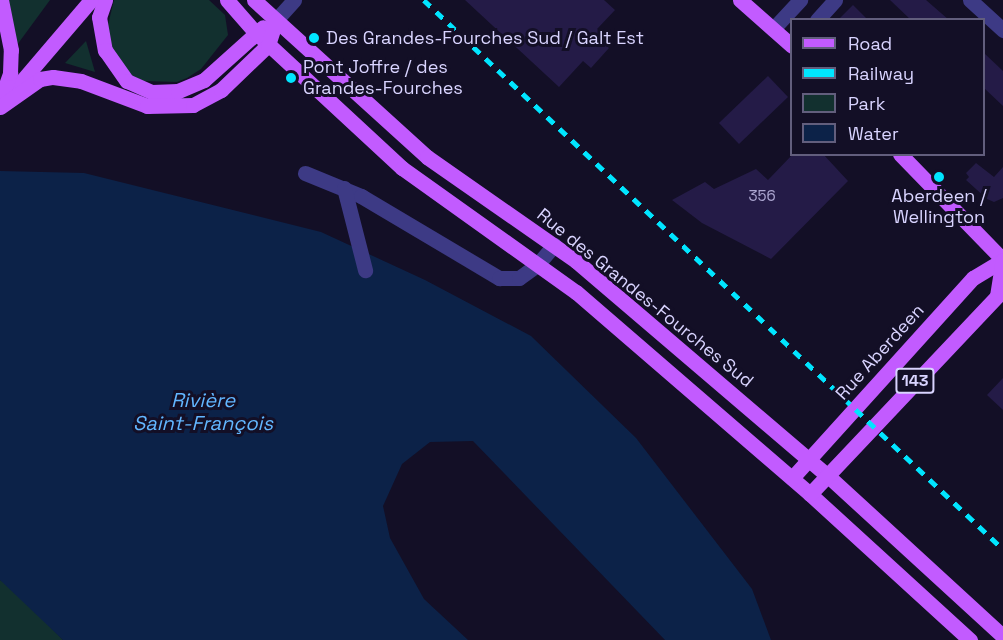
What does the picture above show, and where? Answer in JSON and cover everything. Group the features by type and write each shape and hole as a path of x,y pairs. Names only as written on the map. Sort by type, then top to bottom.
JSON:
{"main road":[{"path":"0,101 10,73 11,50 1,0"},
{"path":"0,107 91,0"},
{"path":"105,0 99,17 105,50 127,81 152,92 178,91 204,80 254,32 276,20"},
{"path":"227,0 254,32 402,168 538,264 792,478 970,640"},
{"name":"Rue des Grandes-Fourches Sud","path":"254,0 427,157 554,245 827,475 1003,636"},
{"path":"740,0 790,44"},
{"path":"0,107 40,79 53,77 81,81 147,106 193,105 221,90 268,45 276,20"},
{"path":"902,156 1003,260"},
{"name":"Rue Aberdeen","path":"792,478 973,278 1003,260"},
{"name":"143","path":"810,494 998,296 1003,260"}],"street":[{"path":"276,20 294,0"},
{"path":"773,29 800,0"},
{"path":"819,18 835,0"},
{"path":"970,0 1003,30"},
{"path":"305,173 344,188 499,279 519,278 538,264 554,245"},
{"path":"344,188 365,270"}],"green space":[{"path":"7,0 50,0 17,45"},
{"path":"114,0 209,0 225,15 228,35 201,69 187,78 177,82 143,81 125,72 116,60 107,29"},
{"path":"86,41 95,72 65,63"},
{"path":"0,580 11,586 63,640 0,640"}],"water":[{"name":"Rivière Saint-François","path":"0,171 84,173 321,232 425,280 531,336 636,438 752,589 771,640 665,640 473,441 430,442 402,464 383,506 390,538 424,599 468,640 63,640 0,580"}],"building":[{"path":"465,0 604,0 615,10 598,28 603,32 597,38 609,48 591,68 583,61 559,87"},
{"path":"890,0 926,0 947,18 909,18"},
{"path":"853,5 866,18 840,18"},
{"path":"985,54 1003,71 1003,106 985,89"},
{"path":"768,76 788,97 739,144 719,123"},
{"path":"791,156 825,156 848,181 771,259 702,223 672,200 705,182 714,189 756,169 768,180"},
{"path":"976,163 994,177 1003,167 1003,198 994,202 987,199 966,180 969,177 966,173"},
{"path":"1003,378 1003,410 987,395"}],"railway":[{"path":"424,0 1003,549"}],"place":[{"name":"Des Grandes-Fourches Sud / Galt Est","path":"314,38"},
{"name":"Pont Joffre / des Grandes-Fourches","path":"291,78"},
{"name":"Aberdeen / Wellington","path":"939,177"}]}
